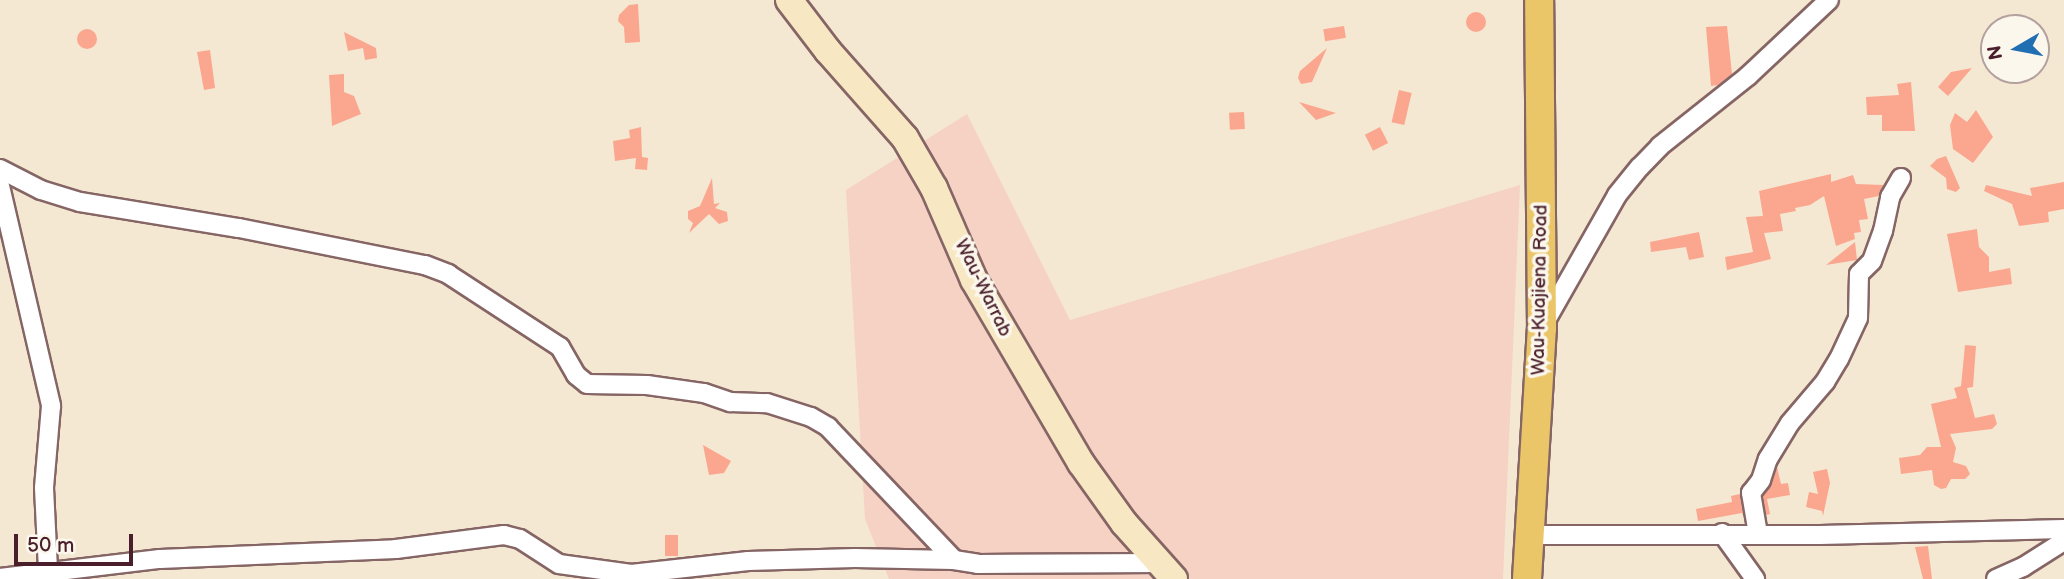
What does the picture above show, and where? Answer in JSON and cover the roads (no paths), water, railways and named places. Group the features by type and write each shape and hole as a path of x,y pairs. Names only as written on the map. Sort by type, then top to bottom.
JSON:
{"main road":[{"name":"Wau-Warrab","path":"789,0 828,51 870,95 905,138 939,198 974,280 1080,463 1117,514 1167,571"},
{"name":"Wau-Kuajiena Road","path":"1527,579 1532,535 1542,328 1539,0"}],"street":[{"path":"1542,328 1617,195 1640,167 1660,146 1748,76 1829,0"},
{"path":"0,169 41,190 80,202 239,228 425,265 448,274 560,347 576,374 586,384 647,385 704,393 730,402 768,403 811,418 828,427 954,560"},
{"path":"1758,534 1751,493 1790,423 1825,382 1839,359 1858,318 1859,274 1872,261 1883,232 1890,197 1901,178"},
{"path":"0,186 51,406 44,488 48,571"},
{"path":"1532,535 2064,529"},
{"path":"1722,533 1755,579"},
{"path":"0,578 160,559 396,550 504,535 520,539 559,564 631,574 748,561 855,558 954,560 983,571 1167,571"},
{"path":"1996,579 2023,567 2064,541"}]}
